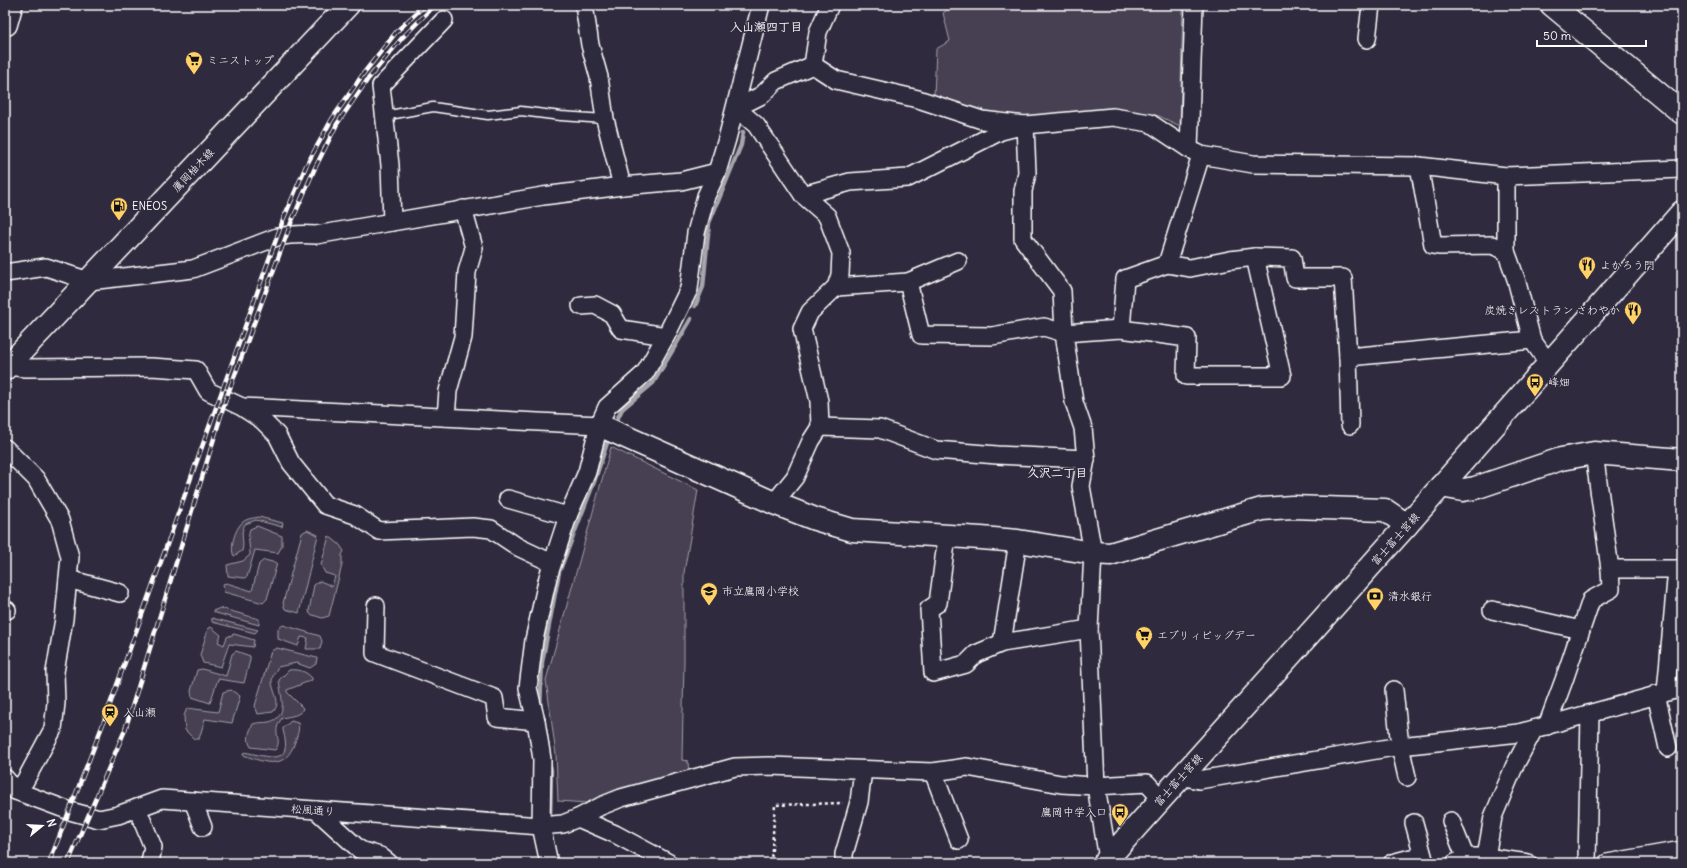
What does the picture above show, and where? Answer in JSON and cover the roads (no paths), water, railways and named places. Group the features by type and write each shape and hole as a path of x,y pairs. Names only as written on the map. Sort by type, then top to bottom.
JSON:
{"main road":[{"name":"鷹岡柚木線","path":"6,368 348,5"},
{"path":"1552,5 1682,113"},
{"name":"富士富士宮線","path":"1106,861 1442,486 1682,212"},
{"path":"607,429 774,503 815,519 852,530 918,533 1018,541 1092,554 1110,554 1262,509 1292,507 1385,510 1407,525"},
{"path":"1442,486 1463,490 1475,488 1561,459 1594,453 1682,460"}],"street":[{"path":"8,26 14,5"},
{"path":"584,5 590,46 599,77 605,119 622,186"},
{"path":"549,863 543,825 542,759 536,721 528,688 534,640 548,577 568,516 607,429 607,406 645,372 666,336 689,289 696,233 706,196 717,172 736,108 761,5"},
{"path":"813,65 818,32 830,5"},
{"path":"1168,264 1195,152 1194,5"},
{"path":"1367,39 1371,5"},
{"path":"392,222 390,165 381,86 444,20"},
{"path":"736,108 762,95 776,81 813,65"},
{"path":"813,65 836,80 918,99 982,120 1025,125"},
{"path":"736,108 756,125 803,195 827,216 841,253 840,275 836,287 810,312 802,329 819,401 820,427 810,441 795,477 774,503"},
{"path":"803,195 850,182 908,178 1001,131 1025,125 1113,117 1150,123 1195,152 1253,164 1419,166 1506,176 1682,169"},
{"path":"1025,125 1027,173 1023,191 1023,239 1062,291 1064,333 1074,402 1083,428 1086,459 1081,486 1092,554 1089,629 1096,786 1106,861"},
{"path":"1419,166 1433,245 1492,245 1506,251"},
{"path":"5,273 46,267 89,281 193,269 277,237 298,233 316,235 543,196 622,186 681,181 717,172"},
{"path":"1506,176 1506,251 1516,279 1532,340 1549,364"},
{"path":"446,417 448,391 464,337 467,272 474,248 463,209"},
{"path":"908,282 920,335 992,336 1044,326 1064,333 1121,329 1187,338 1186,376 1282,376 1255,257"},
{"path":"1121,329 1125,279 1168,264 1190,268 1230,260 1255,257 1292,258 1295,278 1343,278 1348,357 1350,425"},
{"path":"836,287 908,282 958,261"},
{"path":"581,306 595,305 612,314 621,328 666,336"},
{"path":"1348,357 1532,340"},
{"path":"6,368 151,367 196,370 208,391 242,407 262,420 277,435 291,463 325,505 355,515 378,531 473,527 492,529 518,547 552,564"},
{"path":"242,407 446,417 607,429"},
{"path":"820,427 880,429 936,450 997,455 1086,459"},
{"path":"5,448 36,479 60,520 70,558 64,619 55,672 56,703 53,729 25,781 16,791 5,778"},
{"path":"1486,857 1493,817 1514,767 1540,728 1581,630 1591,600 1611,589 1610,569 1594,453"},
{"path":"508,498 568,516"},
{"path":"947,536 938,603 929,609 933,673 966,664 976,654 1002,643 1089,629"},
{"path":"1002,643 1018,541"},
{"path":"1610,569 1679,569 1668,691 1668,748"},
{"path":"68,579 120,594"},
{"path":"376,606 375,653 494,698 498,717 536,721"},
{"path":"1492,610 1581,630"},
{"path":"1394,690 1400,746 1407,777"},
{"path":"1181,776 1199,780 1400,746 1519,733 1668,691"},
{"path":"1587,863 1590,714"},
{"path":"571,821 621,798 735,766 933,772 967,767 1061,784 1096,786 1147,783 1161,798"},
{"path":"844,863 844,854 859,802 864,770"},
{"path":"933,772 959,840"},
{"name":"松風通り","path":"16,791 70,811 99,819 118,815 162,799 543,825 571,821 615,834 669,863"},
{"path":"193,801 203,827"},
{"path":"137,808 153,847 150,862"},
{"path":"316,810 360,850 380,856 389,863"},
{"path":"1451,821 1460,861 1470,857 1486,857 1528,863"},
{"path":"1414,823 1425,863"},
{"path":"1607,863 1682,850"},
{"path":"1392,863 1410,858 1417,863"}],"lane":[{"path":"384,116 433,107 488,115 521,111 605,119"}],"waterway":[{"path":"695,306 703,287 709,223 741,145 743,132"},
{"path":"614,426 622,409 653,383 691,319"},
{"path":"540,709 542,662 559,572 594,482 609,437"},
{"path":"549,761 551,770 550,821"}],"railway":[{"path":"49,863 103,724 283,220 306,166 332,119 363,74 397,31 425,5"},
{"path":"68,863 125,730 226,399 291,223 314,170 337,124 368,79 402,38 435,5"}],"place":[{"name":"ミニストップ","path":"194,75"},
{"name":"ENEOS","path":"119,221"},
{"name":"よかろう門","path":"1587,280"},
{"name":"炭焼きレストラン さわやか","path":"1633,325"},
{"name":"峰畑","path":"1535,397"},
{"name":"市立鷹岡小学校","path":"709,606"},
{"name":"清水銀行","path":"1375,611"},
{"name":"エブリィビッグデー","path":"1144,650"},
{"name":"入山瀬","path":"110,727"},
{"name":"鷹岡中学入口","path":"1120,827"}],"district":[{"name":"入山瀬四丁目","path":"766,26"},
{"name":"久沢二丁目","path":"1057,472"}]}
